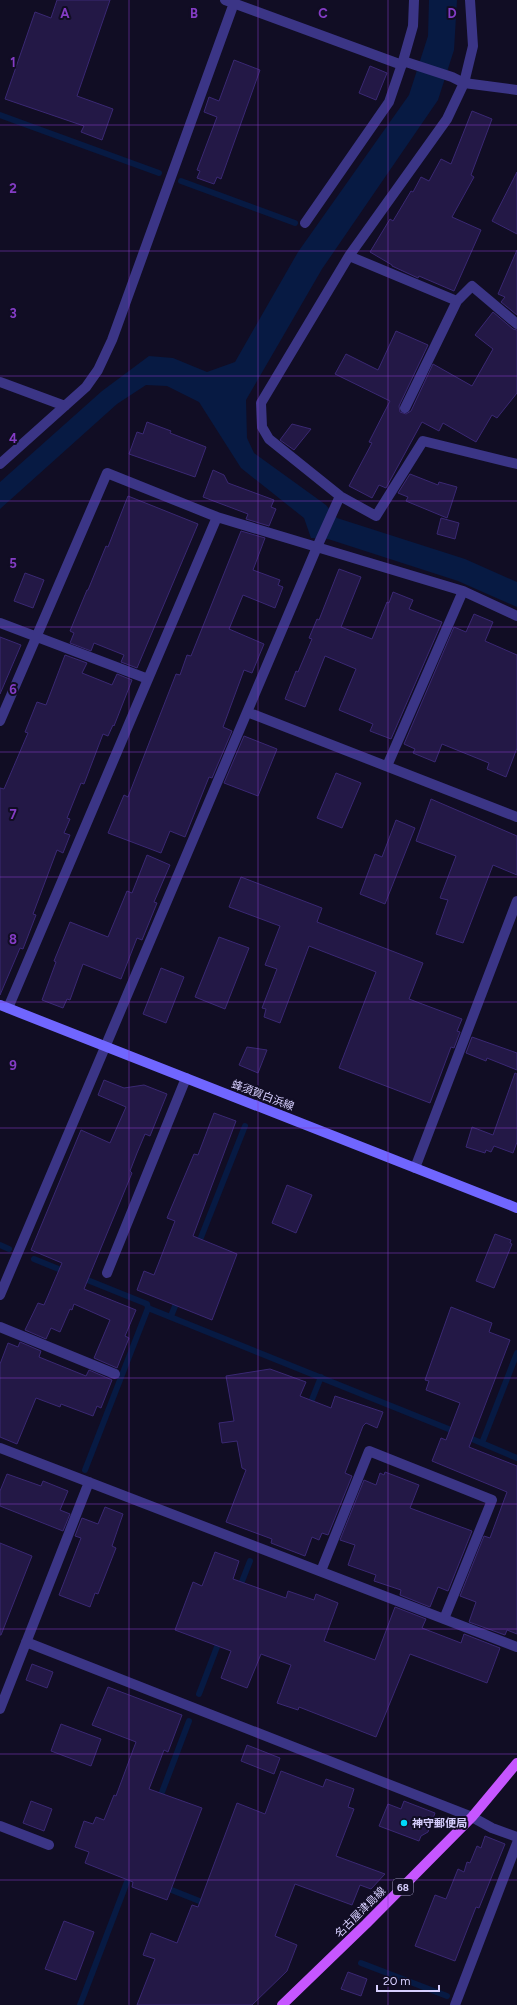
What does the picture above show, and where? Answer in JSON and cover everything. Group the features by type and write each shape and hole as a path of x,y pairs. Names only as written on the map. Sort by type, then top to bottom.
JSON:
{"main road":[{"name":"蜂須賀白浜線","path":"4,1007 517,1208"},
{"name":"名古屋津島線","path":"282,2005 366,1924 472,1817 517,1762"}],"street":[{"path":"305,223 389,102 406,63 413,26 414,0"},
{"path":"470,0 473,46 464,83 447,119 349,256 261,403 262,427 269,439 338,500 376,516 423,441 517,464"},
{"path":"0,464 86,387 98,370 112,340 230,2 406,63 452,77 464,83 517,90"},
{"path":"349,256 457,302"},
{"path":"405,408 457,302 472,286 517,324"},
{"path":"0,382 65,406"},
{"path":"0,721 107,473 217,517 318,545 463,591 517,616"},
{"path":"0,1295 338,500"},
{"path":"4,1007 148,679 217,517"},
{"path":"387,766 463,591"},
{"path":"0,623 148,679"},
{"path":"247,712 517,817"},
{"path":"415,1168 517,901"},
{"path":"107,1274 186,1078"},
{"path":"0,1327 115,1374"},
{"path":"0,1448 517,1647"},
{"path":"321,1571 369,1451 492,1500 444,1619"},
{"path":"0,1709 89,1482"},
{"path":"26,1642 472,1817 492,1828 517,1837"},
{"path":"0,1826 49,1845"},
{"path":"455,2005 517,1843"}],"water":[{"path":"429,0 457,0 454,50 438,100 322,269 246,400 247,438 254,453 326,505 337,518 465,559 517,582 517,607 458,581 328,539 311,538 304,518 241,468 199,402 167,386 146,385 117,404 0,509 0,482 102,391 149,356 173,358 207,372 235,362 298,252 409,95 428,36"}],"building":[{"path":"57,0 110,0 77,96 113,109 102,140 81,132 84,126 5,99 35,12 51,18"},
{"path":"234,60 260,70 221,179 217,177 214,184 197,178 200,171 197,170 217,117 204,112 209,97 219,101"},
{"path":"370,66 387,73 376,100 359,93"},
{"path":"472,111 492,119 471,175 474,177 452,217 481,230 454,291 419,276 418,278 392,266 370,252 390,219 393,221 411,191 413,192 421,177 429,181 441,159 451,164"},
{"path":"517,172 517,234 492,221"},
{"path":"517,250 517,315 501,302 505,297 498,294"},
{"path":"493,312 513,329 517,330 517,393 497,418 492,415 476,442 443,423 439,431 422,422 386,488 379,485 372,498 349,486 372,443 369,442 390,401 335,374 346,354 378,370 396,331 428,345 399,406 400,412 406,414 411,411 433,364 472,386 493,349 475,335"},
{"path":"147,422 206,447 195,477 129,454 137,432 143,434"},
{"path":"292,424 311,429 294,450 280,440"},
{"path":"213,470 224,475 228,483 274,500 271,507 276,509 269,526 246,519 248,514 203,497"},
{"path":"410,474 438,485 439,482 457,487 447,518 406,501 408,497 398,493"},
{"path":"128,496 198,524 137,668 121,662 124,655 94,643 91,651 70,643 74,633 70,631 106,546 108,547"},
{"path":"441,518 459,523 455,539 437,534"},
{"path":"241,531 265,538 253,570 280,580 278,585 283,587 275,608 243,595 229,629 264,644 252,673 244,670 223,727 232,731 212,778 209,777 185,837 170,831 161,853 108,833 124,795 128,797 176,674 180,675 187,655 191,656"},
{"path":"339,569 361,577 341,627 372,639 387,602 389,603 393,592 413,600 409,609 442,622 391,739 370,731 373,724 339,710 356,669 325,656 305,707 285,699 296,671 298,672 312,639 309,638 317,619 319,620"},
{"path":"25,573 44,580 33,608 14,601"},
{"path":"474,614 493,622 485,641 517,655 517,748 506,777 487,769 489,763 442,744 435,762 413,753 415,749 404,744 454,627 466,632"},
{"path":"0,637 21,645 0,694"},
{"path":"65,655 87,663 82,673 112,685 117,674 132,680 114,726 113,725 108,736 103,734 84,784 81,783 67,818 70,819 64,833 70,835 63,853 57,850 33,914 36,915 23,949 20,948 0,995 0,788 4,789 28,733 25,732 37,702 46,705"},
{"path":"244,736 277,749 258,796 224,783"},
{"path":"336,773 361,783 342,828 317,818"},
{"path":"431,799 517,836 517,875 493,865 463,943 436,934 448,900 440,898 456,856 416,841"},
{"path":"396,820 415,828 385,904 360,894 375,854 382,857"},
{"path":"147,855 170,865 154,902 157,903 142,940 137,938 121,979 83,964 70,1000 67,999 63,1008 42,1000 56,962 54,961 70,922 108,937 127,891 132,893"},
{"path":"241,877 322,908 317,922 423,963 409,999 462,1019 457,1031 460,1032 454,1048 451,1047 430,1103 339,1068 376,972 309,946 280,1023 264,1017 266,1009 262,1008 277,969 265,965 280,926 229,907"},
{"path":"219,937 249,948 225,1009 195,997"},
{"path":"161,968 184,977 166,1023 143,1014"},
{"path":"472,1037 517,1053 517,1070 487,1058 486,1061 466,1053"},
{"path":"247,1047 267,1050 258,1073 239,1065"},
{"path":"515,1073 517,1074 517,1142 513,1153 494,1146 491,1152 486,1150 485,1153 466,1147 472,1127 493,1135"},
{"path":"104,1080 124,1088 144,1085 167,1094 150,1136 145,1134 130,1171 132,1173 84,1289 136,1310 125,1336 129,1338 117,1368 94,1358 110,1320 74,1304 72,1310 70,1309 60,1332 51,1328 46,1339 25,1330 38,1303 44,1305 62,1263 31,1250 81,1130 110,1143 126,1107 98,1095"},
{"path":"214,1113 236,1121 193,1236 237,1254 212,1320 137,1290 144,1271 154,1275 175,1221 167,1218 194,1154 198,1155"},
{"path":"287,1185 312,1195 296,1233 272,1223"},
{"path":"495,1234 511,1240 510,1243 512,1244 494,1288 476,1281"},
{"path":"451,1307 492,1323 489,1332 510,1340 469,1447 517,1466 517,1634 507,1630 505,1635 469,1622 476,1602 460,1596 484,1536 490,1538 507,1492 432,1461 441,1438 446,1440 460,1403 426,1390 429,1381 425,1380"},
{"path":"20,1342 41,1351 39,1357 86,1376 89,1370 112,1380 101,1408 97,1406 93,1416 61,1404 60,1407 36,1398 17,1444 0,1437 0,1364 8,1343 18,1347"},
{"path":"270,1369 306,1382 300,1396 331,1408 335,1396 383,1412 377,1428 366,1423 363,1426 345,1473 352,1476 328,1535 322,1533 319,1540 312,1537 305,1556 271,1543 272,1539 226,1522 246,1470 242,1468 237,1441 222,1443 219,1423 234,1421 226,1376"},
{"path":"385,1472 419,1485 410,1508 472,1531 448,1591 438,1587 430,1607 400,1595 401,1590 374,1581 376,1575 348,1565 355,1545 340,1540 364,1480 376,1485 380,1473 384,1475"},
{"path":"7,1474 41,1486 43,1481 68,1491 60,1510 70,1514 63,1531 0,1506 0,1491"},
{"path":"105,1507 123,1514 112,1546 116,1548 98,1594 95,1593 90,1607 59,1595 81,1538 75,1536 82,1518 98,1524"},
{"path":"0,1543 32,1556 1,1635 0,1635"},
{"path":"215,1552 239,1561 233,1579 286,1598 288,1591 314,1600 316,1594 338,1603 324,1641 375,1660 395,1607 426,1619 422,1628 461,1643 464,1634 500,1648 487,1683 410,1654 376,1737 299,1707 298,1710 277,1703 291,1665 261,1654 247,1688 221,1678 231,1651 175,1630 193,1582 202,1586"},
{"path":"32,1664 53,1672 47,1688 26,1680"},
{"path":"108,1687 182,1715 168,1752 164,1750 149,1789 202,1808 167,1900 132,1887 133,1882 85,1863 89,1852 75,1847 84,1821 93,1824 96,1817 104,1820 114,1795 116,1796 136,1742 92,1725"},
{"path":"61,1724 101,1739 91,1766 51,1751"},
{"path":"247,1745 280,1758 274,1774 241,1761"},
{"path":"281,1771 323,1787 326,1779 354,1789 348,1807 354,1809 336,1856 385,1874 371,1889 360,1885 352,1905 295,1884 275,1936 297,1945 287,1971 252,2005 137,2005 155,1959 143,1955 151,1933 177,1943 192,1905 198,1907 237,1803 265,1814"},
{"path":"31,1801 52,1809 44,1831 23,1823"},
{"path":"404,1801 435,1813 428,1832 421,1836 419,1841 379,1826 388,1804 401,1809"},
{"path":"485,1836 505,1844 479,1908 476,1907 455,1961 415,1946 435,1895 446,1899 458,1869 464,1872 467,1862 470,1863 477,1846 481,1848"},
{"path":"64,1921 94,1932 76,1980 45,1969"},
{"path":"348,1972 367,1979 361,1996 341,1989"}],"waterway":[{"path":"0,115 159,173"},
{"path":"181,181 295,223"},
{"path":"198,1245 245,1126"},
{"path":"0,1245 9,1249"},
{"path":"34,1259 66,1272"},
{"path":"80,1277 147,1304 148,1308 456,1432"},
{"path":"171,1316 178,1299"},
{"path":"85,1470 148,1308"},
{"path":"482,1443 517,1353"},
{"path":"309,1407 321,1377"},
{"path":"465,1436 517,1458"},
{"path":"239,1589 250,1561"},
{"path":"199,1694 220,1639"},
{"path":"159,1800 189,1721"},
{"path":"80,2005 130,1874"},
{"path":"164,1887 207,1904"},
{"path":"361,1963 447,1996"}],"place":[{"name":"神守郵便局","path":"404,1823"}]}
